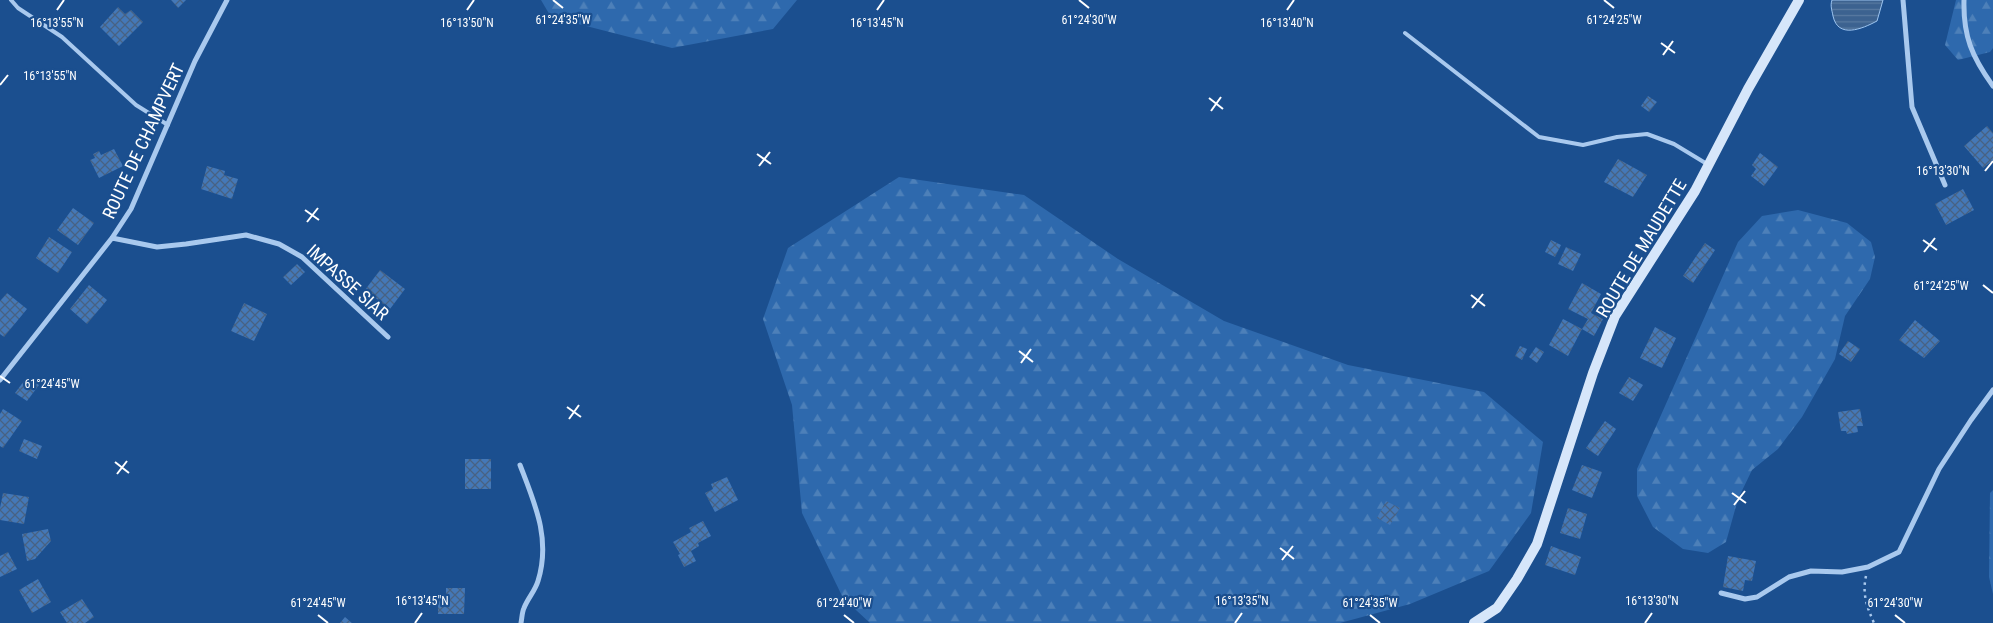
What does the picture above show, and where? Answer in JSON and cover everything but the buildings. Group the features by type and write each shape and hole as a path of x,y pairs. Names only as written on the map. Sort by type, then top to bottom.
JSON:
{"street":[{"name":"ROUTE DE CHAMPVERT","path":"0,380 112,238 131,209 195,61 228,0"},
{"name":"ROUTE DE MAUDETTE","path":"1474,623 1497,608 1517,580 1537,544 1593,373 1615,316 1696,191 1748,89 1799,0"},
{"path":"1903,0 1912,107 1945,185"},
{"path":"1964,0 1964,22 1969,46 1980,69 1993,86"},
{"name":"IMPASSE SIAR","path":"112,238 157,247 246,235 279,244 302,257 388,337"},
{"path":"1721,593 1745,599 1756,597 1789,577 1811,571 1842,572 1868,567 1899,552 1940,469 1971,420 1993,390"},
{"path":"520,465 535,502 544,544 542,567 535,591 524,607 521,623"}],"lane":[{"path":"11,0 18,8 62,37 136,105 168,125"},
{"path":"1405,33 1539,137 1584,145 1617,137 1647,134 1674,144 1708,166"}],"path":[{"path":"1868,567 1863,587 1866,606 1874,623"}],"green space":[{"path":"541,0 797,0 773,29 672,48 551,17"},
{"path":"1956,0 1993,0 1993,48 1990,52 1958,60 1945,45"},
{"path":"899,177 1024,195 1118,259 1224,321 1348,365 1484,392 1543,442 1531,513 1489,571 1410,604 1340,623 870,623 843,598 802,513 792,405 763,319 788,248"},
{"path":"1798,210 1847,223 1871,242 1875,257 1870,279 1845,316 1835,359 1802,417 1778,449 1752,470 1738,499 1726,542 1708,553 1683,549 1653,527 1637,496 1637,469 1738,242 1762,216"},
{"path":"1993,490 1993,594 1989,577 1990,493"}],"shaded area":[{"path":"1832,0 1883,0 1877,21 1858,29 1845,30 1836,23 1831,8"}]}
